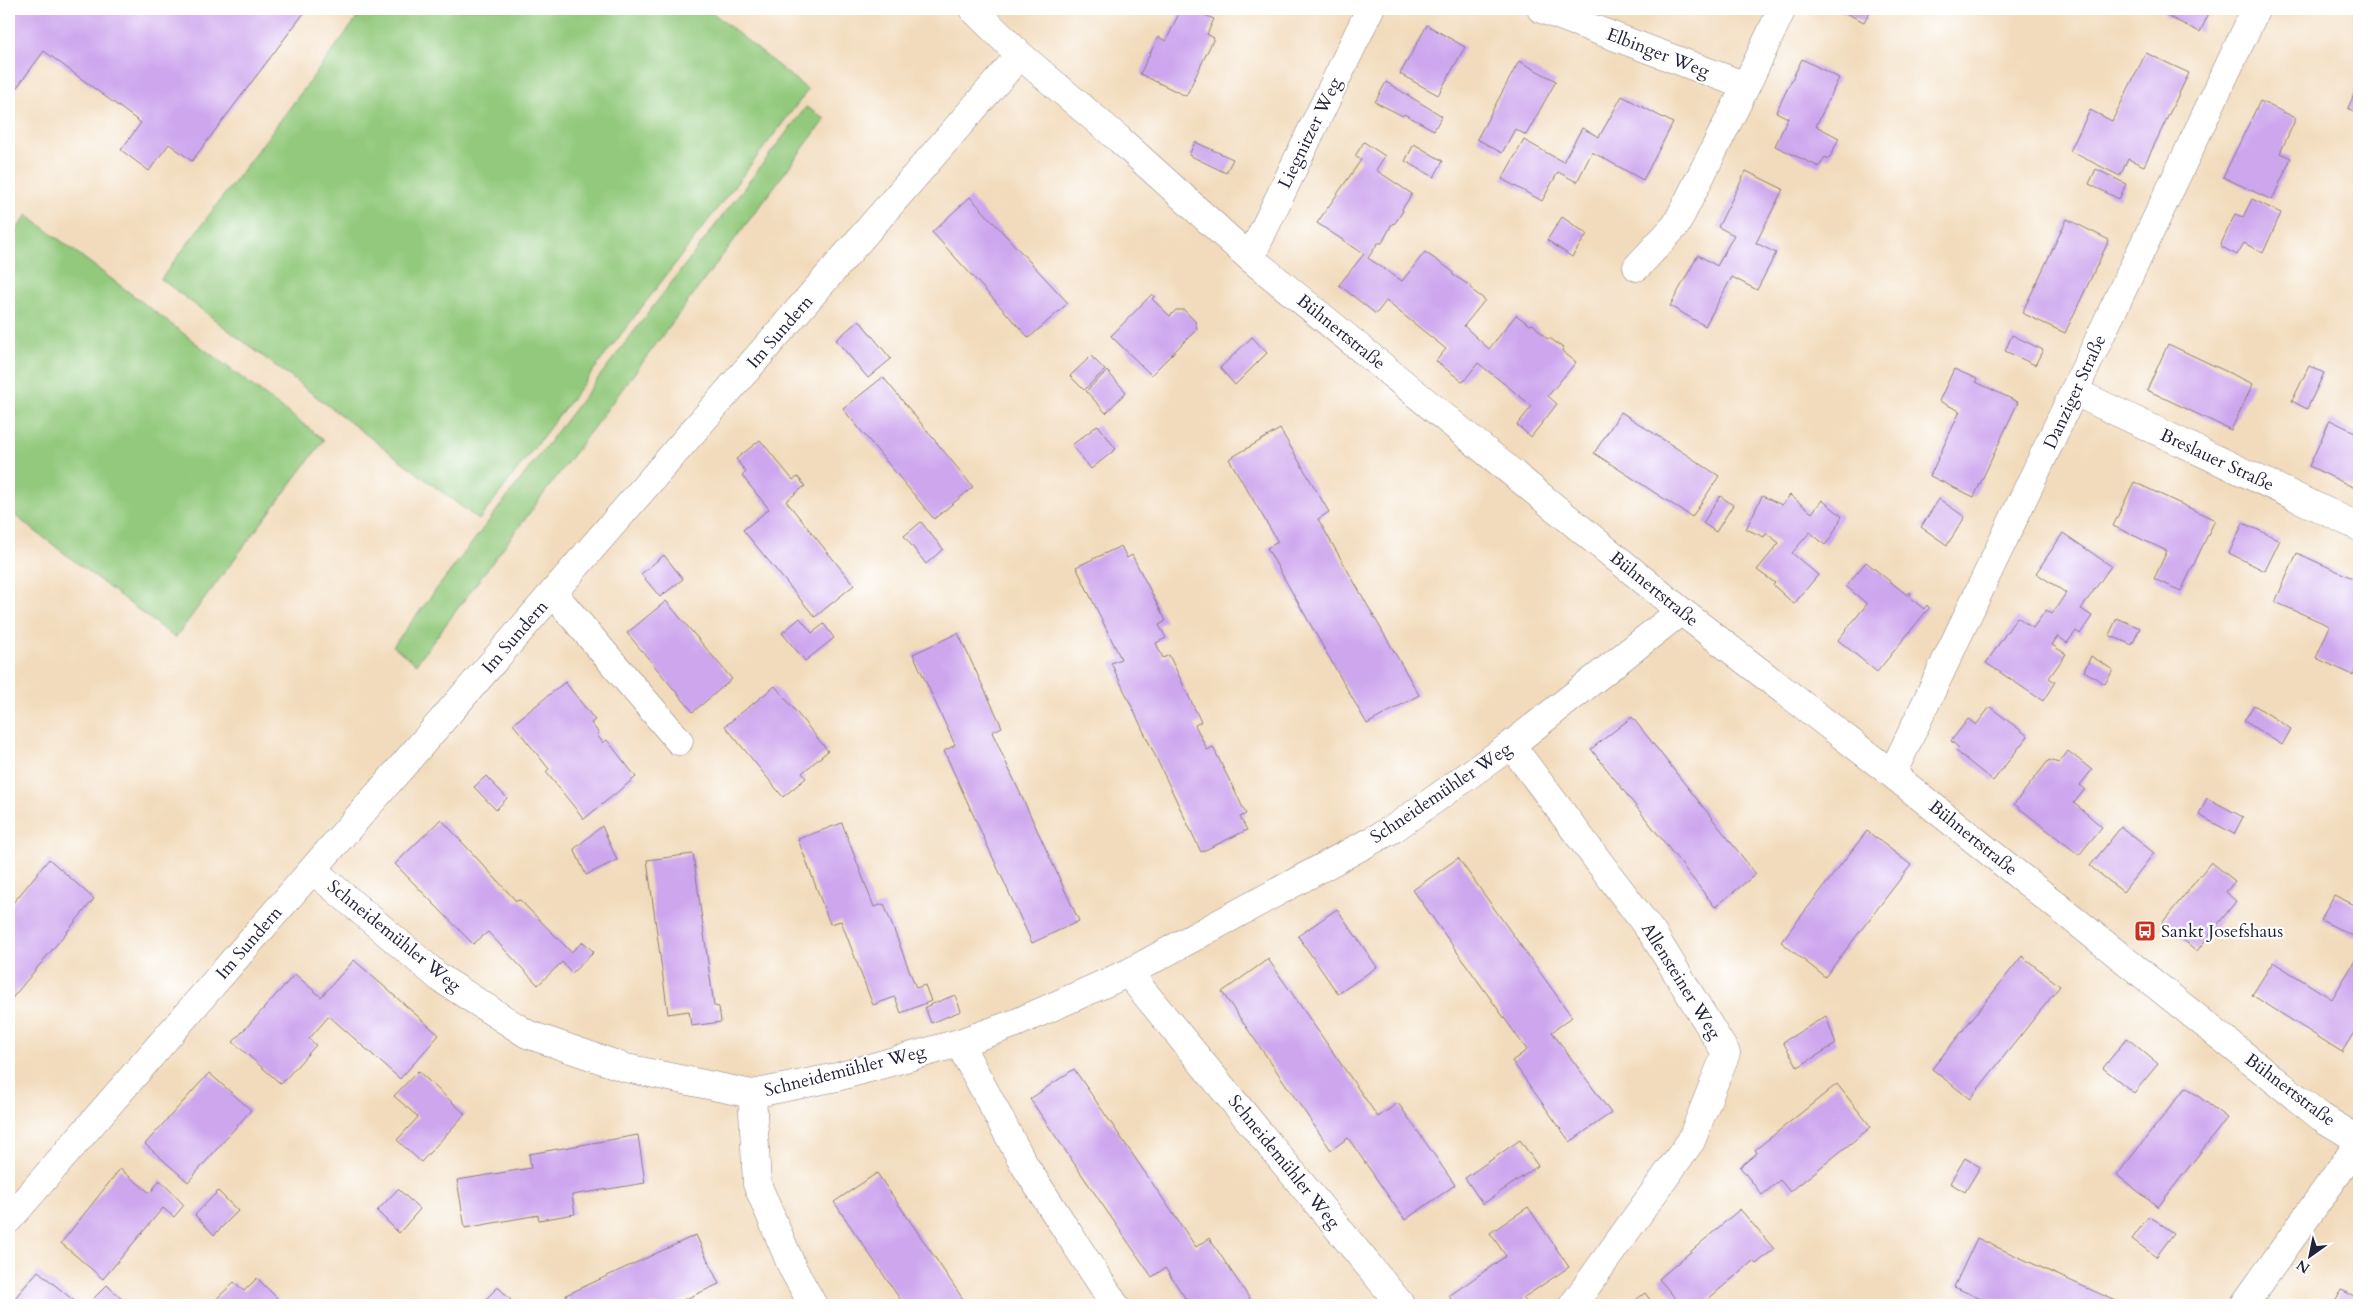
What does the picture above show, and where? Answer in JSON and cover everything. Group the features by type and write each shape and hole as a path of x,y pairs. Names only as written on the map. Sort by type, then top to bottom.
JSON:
{"street":[{"name":"Liegnitzer Weg","path":"1250,258 1370,9"},
{"name":"Elbinger Weg","path":"1541,9 1746,86"},
{"path":"1637,267 1676,225 1746,86 1782,9"},
{"name":"Danziger Straße","path":"1892,774 2256,9"},
{"name":"Bühnertstraße","path":"978,11 1020,55 1120,140 1250,258 1681,611 1892,774 2321,1117 2359,1141"},
{"name":"Im Sundern","path":"9,1219 1020,55"},
{"name":"Breslauer Straße","path":"2075,392 2359,527"},
{"path":"553,593 679,741"},
{"name":"Schneidemühler Weg","path":"313,870 440,978 527,1034 626,1068 752,1094 837,1077 959,1043 1016,1023 1128,973 1393,830 1511,745 1681,611"},
{"name":"Allensteiner Weg","path":"1511,745 1654,934 1726,1053 1692,1141 1573,1305"},
{"name":"Schneidemühler Weg","path":"1128,973 1401,1305"},
{"path":"959,1043 1025,1166 1104,1301"},
{"path":"752,1094 757,1184 793,1269 813,1305"},
{"path":"2244,1305 2359,1141"}],"green space":[{"path":"364,9 708,9 808,90 479,520 161,279"},
{"path":"806,107 825,119 416,664 393,646"},
{"path":"27,215 324,440 175,638 9,511 9,240"}],"building":[{"path":"9,9 307,9 192,161 169,144 149,171 121,150 141,123 44,51 9,98"},
{"path":"1181,9 1191,9 1214,19 1207,34 1214,38 1186,96 1140,74 1158,37 1166,41"},
{"path":"1837,9 1871,9 1864,22"},
{"path":"2168,9 2205,9 2210,11 2200,32 2165,15"},
{"path":"1427,25 1465,47 1438,95 1400,74"},
{"path":"2146,53 2189,73 2144,166 2128,159 2120,176 2070,151 2090,110 2112,121"},
{"path":"1802,59 1839,78 1816,126 1839,138 1829,159 1825,157 1819,167 1775,146 1788,118 1776,112"},
{"path":"1519,61 1556,81 1526,135 1515,129 1502,153 1477,139"},
{"path":"1386,82 1442,116 1434,130 1404,114 1403,116 1375,102"},
{"path":"2359,83 2359,114 2348,108"},
{"path":"1622,96 1673,123 1643,180 1592,152 1577,182 1558,172 1542,201 1502,179 1524,140 1563,162 1582,128 1599,137"},
{"path":"2260,101 2296,118 2280,153 2291,158 2272,200 2223,177"},
{"path":"1195,142 1233,159 1226,173 1189,155"},
{"path":"1364,142 1385,156 1376,170 1412,194 1382,243 1378,243 1368,258 1402,281 1425,252 1452,271 1453,275 1471,286 1472,290 1485,300 1464,326 1489,349 1516,315 1530,325 1533,324 1546,338 1551,339 1563,348 1562,351 1576,362 1548,396 1557,404 1531,437 1517,425 1532,406 1478,363 1463,382 1436,361 1446,349 1386,301 1376,314 1339,285 1364,254 1317,223 1361,160 1355,156"},
{"path":"1414,144 1443,161 1434,177 1405,161"},
{"path":"2096,169 2126,184 2119,199 2089,184"},
{"path":"1746,171 1783,189 1756,243 1776,253 1757,290 1732,277 1705,326 1670,306 1698,255 1717,266 1734,235 1718,227"},
{"path":"970,197 1068,303 1029,338 932,232"},
{"path":"2252,199 2281,213 2263,253 2244,243 2237,255 2220,246 2235,214 2243,217"},
{"path":"1562,217 1587,234 1572,257 1547,240"},
{"path":"2067,219 2109,240 2065,333 2022,313"},
{"path":"1152,294 1154,297 1152,299 1170,316 1176,310 1184,310 1195,321 1197,329 1151,375 1111,336"},
{"path":"859,320 891,359 868,378 836,340"},
{"path":"2012,335 2043,350 2035,365 2005,351"},
{"path":"1252,337 1267,353 1235,385 1220,368"},
{"path":"2168,344 2253,384 2231,430 2147,390"},
{"path":"1091,356 1105,370 1084,390 1070,376"},
{"path":"2309,366 2324,373 2307,409 2292,401"},
{"path":"1954,369 1977,379 1976,382 2018,402 1974,497 1930,476 1960,411 1939,401"},
{"path":"1107,371 1126,392 1106,413 1086,391"},
{"path":"883,377 973,487 934,519 843,409"},
{"path":"1621,412 1719,476 1692,517 1594,453"},
{"path":"2330,420 2359,434 2359,490 2309,466"},
{"path":"1098,425 1116,449 1091,469 1072,445"},
{"path":"1280,429 1329,512 1318,519 1419,695 1367,724 1267,548 1278,542 1229,459"},
{"path":"760,440 793,480 798,477 805,486 786,501 854,585 815,617 743,530 769,509 742,476 746,472 736,459"},
{"path":"2134,482 2215,520 2181,591 2154,579 2167,551 2113,526"},
{"path":"1790,495 1812,513 1822,500 1842,516 1831,538 1825,545 1810,532 1792,553 1818,575 1794,604 1773,585 1775,583 1757,570 1779,543 1766,533 1764,537 1746,529 1762,496 1782,505"},
{"path":"1720,496 1733,505 1716,532 1703,523"},
{"path":"1939,499 1965,517 1947,545 1921,527"},
{"path":"921,522 943,549 926,564 904,536"},
{"path":"2243,523 2280,540 2265,571 2229,553"},
{"path":"2063,533 2111,566 2081,609 2092,616 2080,634 2076,631 2067,643 2058,636 2052,645 2066,654 2049,678 2055,682 2043,701 1986,663 2017,617 2033,628 2046,610 2052,614 2066,593 2036,573"},
{"path":"1121,546 1127,558 1132,555 1166,621 1159,625 1166,638 1156,643 1163,658 1169,655 1201,722 1195,725 1207,750 1213,747 1246,814 1240,817 1247,830 1201,852 1111,663 1121,659 1076,567"},
{"path":"2297,553 2359,581 2359,661 2353,675 2316,658 2330,626 2275,602"},
{"path":"664,555 683,579 660,597 641,574"},
{"path":"1866,562 1907,595 1910,592 1909,597 1924,609 1927,605 1929,608 1877,672 1838,640 1867,604 1846,586"},
{"path":"666,601 732,679 693,712 627,633"},
{"path":"800,618 812,633 824,624 834,638 805,661 782,633"},
{"path":"2117,618 2140,628 2132,645 2109,635"},
{"path":"958,633 1002,727 992,732 1079,921 1032,943 944,751 955,745 913,654"},
{"path":"2091,656 2113,670 2105,684 2084,671"},
{"path":"565,682 595,720 591,723 598,732 597,735 603,743 607,740 636,777 584,819 546,772 549,769 513,724"},
{"path":"775,686 828,751 802,773 806,778 783,797 725,726"},
{"path":"2254,705 2291,729 2282,745 2244,721"},
{"path":"1990,707 2028,736 1993,781 1956,751 1959,748 1951,741 1968,719 1976,725"},
{"path":"1632,717 1756,874 1715,907 1591,749"},
{"path":"2068,751 2092,770 2080,785 2085,789 2074,803 2102,827 2079,855 2014,804 2049,760 2059,763"},
{"path":"486,776 507,798 496,810 474,787"},
{"path":"2207,798 2243,817 2234,834 2199,815"},
{"path":"441,819 516,901 520,900 571,952 583,942 594,952 572,973 562,962 538,985 488,932 473,944 395,864"},
{"path":"842,823 874,907 884,904 916,988 925,985 931,1001 901,1013 895,997 873,1005 841,921 830,924 798,839"},
{"path":"602,826 617,860 586,875 574,849"},
{"path":"2121,827 2154,853 2123,892 2090,866"},
{"path":"1867,831 1911,865 1825,977 1781,942"},
{"path":"693,854 714,1006 719,1007 721,1022 691,1026 689,1011 668,1014 647,860"},
{"path":"1458,858 1572,1017 1552,1032 1611,1113 1570,1142 1512,1061 1527,1050 1413,890"},
{"path":"49,859 94,899 9,1002 9,908"},
{"path":"2211,862 2235,881 2226,892 2236,901 2197,951 2162,923"},
{"path":"2334,895 2359,907 2359,939 2321,920"},
{"path":"1337,909 1377,967 1338,994 1298,936"},
{"path":"2359,954 2359,1024 2342,1052 2252,995 2273,962 2332,999"},
{"path":"2022,956 2060,986 1970,1099 1932,1069"},
{"path":"1268,959 1378,1117 1398,1103 1455,1185 1405,1220 1348,1138 1331,1150 1222,992"},
{"path":"354,960 439,1035 400,1079 329,1016 309,1039 316,1045 281,1084 233,1042 295,974 321,997"},
{"path":"955,995 961,1011 931,1023 925,1007"},
{"path":"1826,1016 1836,1044 1798,1067 1783,1042"},
{"path":"2127,1038 2158,1064 2134,1093 2103,1068"},
{"path":"1074,1069 1196,1247 1209,1238 1254,1305 1190,1305 1165,1268 1152,1277 1030,1099"},
{"path":"418,1071 465,1114 421,1162 397,1140 418,1117 394,1096"},
{"path":"209,1073 251,1110 188,1182 145,1144"},
{"path":"1837,1084 1871,1127 1790,1192 1780,1180 1762,1195 1740,1167 1757,1153 1755,1150"},
{"path":"2186,1087 2227,1118 2158,1207 2117,1175"},
{"path":"638,1135 645,1183 572,1195 575,1214 539,1220 538,1215 465,1228 457,1180 531,1168 529,1154"},
{"path":"1520,1140 1538,1166 1483,1204 1465,1178"},
{"path":"1965,1158 1980,1167 1965,1192 1950,1183"},
{"path":"120,1169 150,1193 160,1180 184,1205 174,1217 163,1208 103,1279 61,1243"},
{"path":"877,1173 967,1305 904,1305 834,1202"},
{"path":"398,1189 420,1209 399,1233 377,1211"},
{"path":"218,1191 238,1211 214,1235 195,1215"},
{"path":"1528,1207 1569,1267 1523,1298 1529,1305 1455,1305 1449,1296 1506,1256 1490,1233"},
{"path":"1740,1209 1774,1249 1756,1264 1753,1261 1707,1300 1712,1305 1681,1305 1659,1279"},
{"path":"2149,1216 2174,1233 2156,1257 2132,1239"},
{"path":"696,1235 719,1284 672,1305 571,1305 566,1295"},
{"path":"1977,1238 2125,1305 1995,1305 1954,1287"},
{"path":"38,1271 79,1305 9,1305"},
{"path":"257,1278 278,1299 273,1305 210,1305 234,1282 244,1291"},
{"path":"107,1285 128,1305 97,1305 92,1300"},
{"path":"498,1287 516,1305 480,1305"},
{"path":"2341,1290 2359,1298 2359,1305 2333,1305"},
{"path":"1645,1293 1654,1305 1636,1305 1633,1302"}],"place":[{"name":"Sankt Josefshaus","path":"2145,931"}]}
